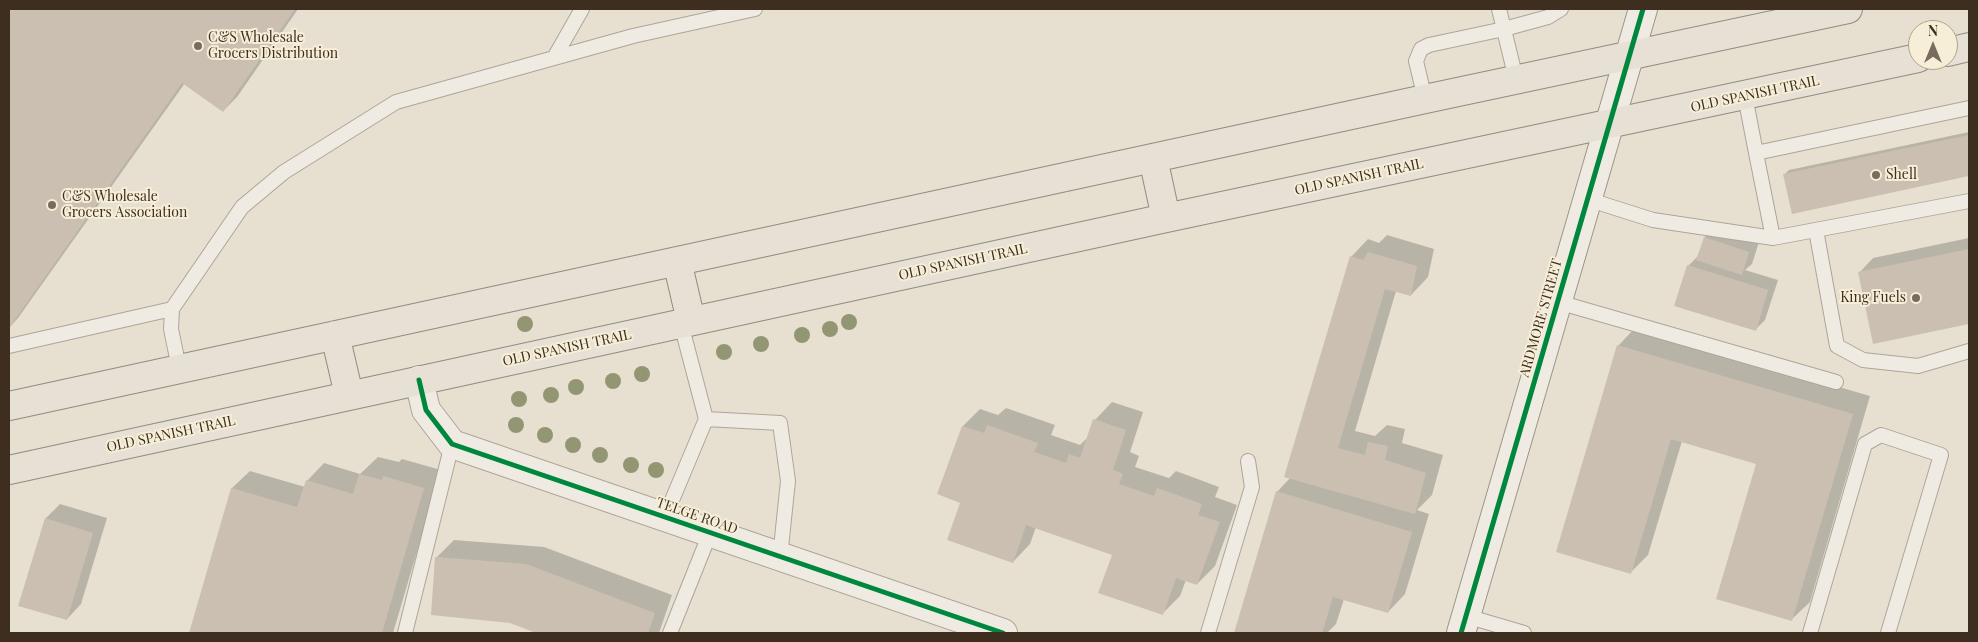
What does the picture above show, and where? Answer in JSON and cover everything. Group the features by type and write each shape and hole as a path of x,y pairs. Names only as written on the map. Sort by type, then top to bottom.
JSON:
{"main road":[{"path":"9,406 1630,55 1805,14 1848,9"},
{"name":"OLD SPANISH TRAIL","path":"9,470 1166,218 1908,60"},
{"path":"1152,158 1166,218"},
{"path":"677,261 686,322"},
{"path":"335,335 349,395"}],"street":[{"name":"ARDMORE STREET","path":"1463,625 1643,9"},
{"path":"419,380 426,410 452,444"},
{"name":"TELGE ROAD","path":"452,444 1003,633"}],"lane":[{"path":"554,58 582,9"},
{"path":"179,368 171,329 172,309 242,206 284,172 396,102 634,36 755,9"},
{"path":"1499,9 1516,79"},
{"path":"1425,99 1416,61 1421,49 1429,45 1504,29 1548,17 1561,9"},
{"path":"1745,96 1773,238"},
{"path":"1756,153 1969,108"},
{"path":"1587,199 1653,220 1773,238 1969,201"},
{"path":"1816,230 1837,346 1864,360 1918,366 1969,351"},
{"path":"1558,302 1836,382"},
{"path":"9,346 172,309"},
{"path":"665,517 706,419 686,322"},
{"path":"706,419 780,423 788,481 780,557"},
{"path":"1810,633 1865,444 1881,435 1941,455 1888,633"},
{"path":"405,633 452,444"},
{"path":"1208,633 1252,487 1248,461"},
{"path":"670,633 710,532"},
{"path":"1463,625 1524,633"}],"building":[{"name":"C&S Wholesale Grocers Association","path":"9,9 295,9 223,112 182,83 9,328"},
{"name":"Shell","path":"1969,135 1969,176 1792,214 1783,174"},
{"path":"1704,237 1749,252 1742,275 1696,260"},
{"name":"King Fuels","path":"1969,249 1969,324 1873,344 1858,272"},
{"path":"1368,252 1417,266 1411,296 1385,289 1338,448 1365,455 1368,442 1388,446 1385,460 1426,473 1415,514 1284,477 1350,256 1363,260"},
{"path":"1687,265 1768,290 1756,331 1674,306"},
{"path":"1617,345 1853,414 1792,621 1716,599 1756,464 1671,439 1631,574 1556,552"},
{"path":"1093,419 1126,430 1113,470 1123,474 1119,484 1154,496 1157,488 1202,504 1198,515 1220,522 1197,585 1176,578 1163,615 1098,593 1112,555 1026,525 1013,563 947,540 960,503 937,494 962,426 984,433 987,425 1038,443 1034,452 1066,463 1069,454 1080,458"},
{"path":"359,474 382,480 383,476 424,488 382,633 189,633 231,488 297,507 306,480 353,494"},
{"path":"1276,491 1412,532 1388,613 1333,597 1322,633 1234,633"},
{"path":"45,518 93,533 67,620 18,606"},
{"path":"435,557 526,564 655,613 648,633 536,633 510,623 431,615"}],"cycle path":[{"path":"1461,633 1643,9"},
{"path":"419,380 426,410 452,444 1003,633"}],"place":[{"name":"C&S Wholesale Grocers Distribution","path":"198,46"},
{"name":"Shell","path":"1876,175"},
{"name":"C&S Wholesale Grocers Association","path":"52,205"},
{"name":"King Fuels","path":"1916,298"}]}
